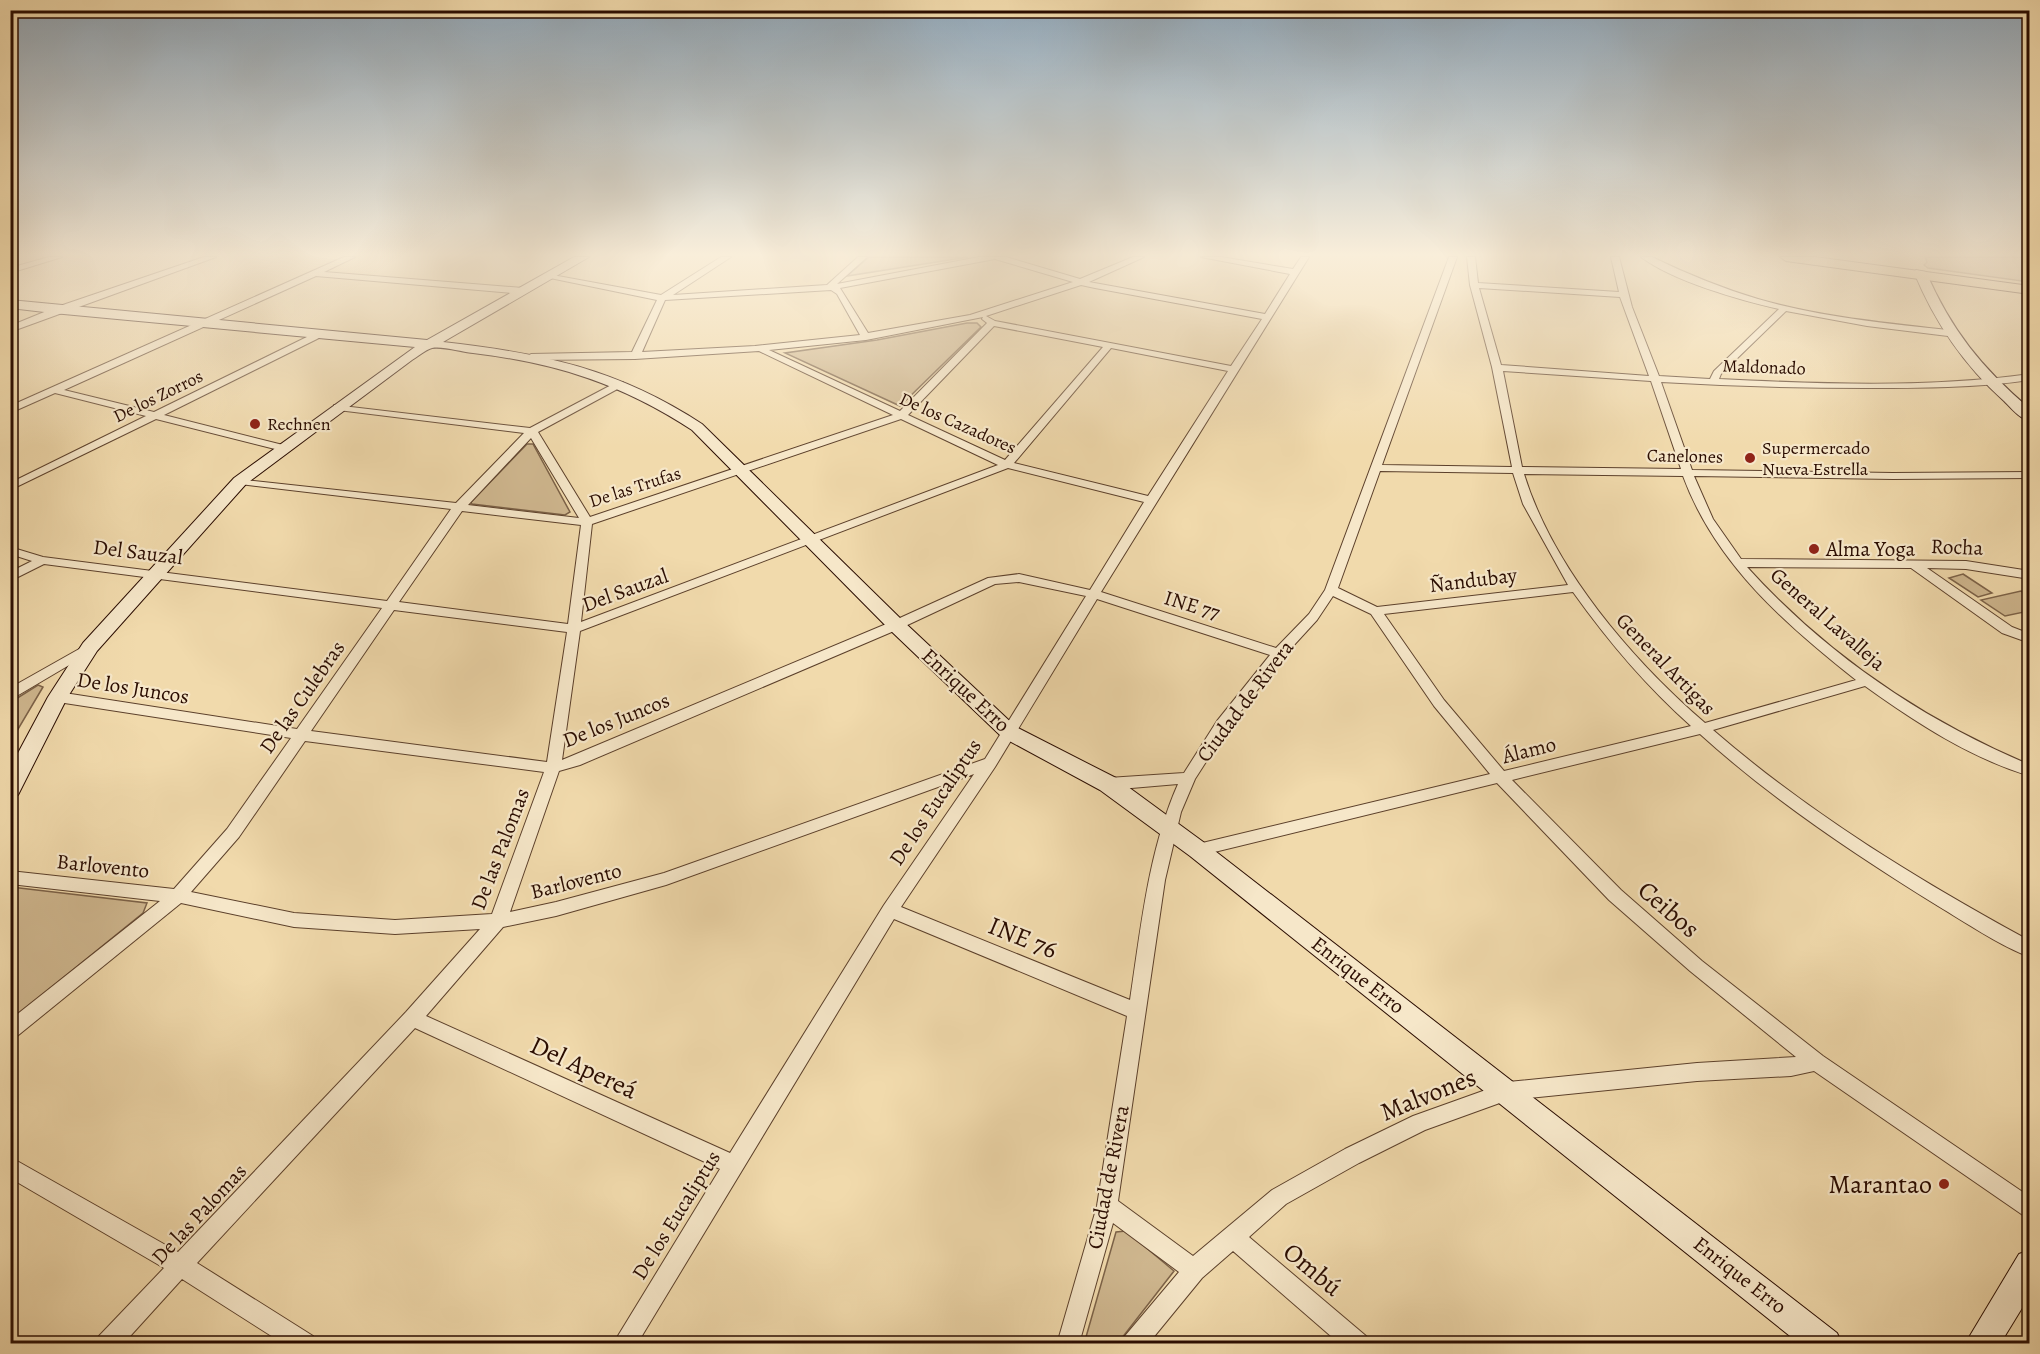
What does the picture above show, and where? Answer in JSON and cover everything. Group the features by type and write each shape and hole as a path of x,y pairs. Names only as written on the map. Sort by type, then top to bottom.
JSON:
{"street":[{"path":"10,329 32,320"},
{"name":"Enrique Erro","path":"174,320 531,357 620,384 675,410 697,427 896,625 1009,732 1108,784 1169,828 1508,1091 1826,1344"},
{"path":"10,410 212,320"},
{"path":"10,789 58,698 90,647 154,573 240,481 338,407 427,345 471,320"},
{"path":"635,356 652,320"},
{"path":"855,320 866,337"},
{"path":"531,357 635,356 761,350 866,337 953,320"},
{"path":"988,320 992,323 1234,369"},
{"name":"De los Eucaliptus","path":"624,1344 890,910 990,763 1151,500 1265,320"},
{"name":"Ciudad de Rivera","path":"1068,1344 1107,1206 1157,880 1169,828 1188,778 1222,725 1279,653 1312,617 1331,590 1430,320"},
{"name":"General Artigas","path":"1484,320 1497,368 1517,470 1529,504 1575,588 1595,617 1701,729 1774,789 1857,848 1946,905 2030,950"},
{"name":"General Lavalleja","path":"1634,320 1698,501 1717,535 1739,563 1791,618 1893,700 1962,741 2030,771"},
{"path":"1713,382 1717,374 1772,320"},
{"path":"1838,320 1948,333"},
{"path":"1941,320 1948,333 1990,383 2030,417"},
{"name":"De las Trufas","path":"240,481 587,522 901,416 992,323"},
{"name":"De los Zorros","path":"10,487 320,334"},
{"name":"Del Sauzal","path":"10,550 42,560 154,573 390,607 574,629 1007,465 1109,345"},
{"name":"De los Cazadores","path":"761,350 1007,465 1151,500"},
{"name":"Maldonado","path":"1497,368 1656,380 1785,385 1990,383 2030,377"},
{"name":"De las Culebras","path":"10,1031 178,896 234,833 458,508 532,431 620,384"},
{"path":"54,390 283,448"},
{"path":"338,407 532,431 587,522"},
{"name":"Canelones","path":"1376,468 2030,475"},
{"name":"De las Palomas","path":"106,1344 412,1018 498,921 553,768 587,522"},
{"path":"10,577 42,560"},
{"name":"Rocha","path":"1739,563 1986,566 2030,575"},
{"path":"1914,565 2007,630 2030,639"},
{"name":"De los Juncos","path":"58,698 301,735 553,768 575,761 896,625 992,581 1019,578 1093,594"},
{"name":"Ñandubay","path":"1375,611 1575,588"},
{"name":"Ceibos","path":"1331,590 1375,611 1439,703 1501,778 1615,895 1696,966 1816,1062 2030,1210"},
{"name":"INE 77","path":"1093,594 1279,653"},
{"path":"10,695 90,647"},
{"name":"Álamo","path":"1198,850 1701,729 1868,681"},
{"name":"Barlovento","path":"10,877 178,896 294,920 395,927 498,921 556,909 666,879 990,763"},
{"path":"1108,784 1188,778"},
{"name":"INE 76","path":"890,910 1136,1011"},
{"name":"Del Apereá","path":"412,1018 733,1165"},
{"name":"Malvones","path":"1133,1344 1194,1269 1279,1197 1352,1156 1420,1123 1508,1091 1697,1072 1791,1067 1816,1062"},
{"path":"10,1167 180,1265 306,1344"},
{"path":"1107,1206 1194,1269"},
{"name":"Ombú","path":"1232,1236 1358,1344"},
{"path":"1982,1344 2030,1265"}],"shaded area":[{"path":"977,323 981,327 900,406 785,353 877,340"},
{"path":"527,444 533,444 570,512 565,515 472,504 471,502"},
{"path":"1963,574 1992,593 1978,597 1949,578"},
{"path":"2021,591 2029,596 2029,611 2005,616 1981,600"},
{"path":"38,685 43,687 11,741 11,702"},
{"path":"11,887 147,903 143,913 11,1020"},
{"path":"1126,1231 1174,1271 1118,1343 1084,1344 1116,1232"}],"place":[{"name":"Rechnen","path":"255,424"},
{"name":"Supermercado Nueva Estrella","path":"1750,458"},
{"name":"Alma Yoga","path":"1814,549"},
{"name":"Marantao","path":"1944,1184"}]}
